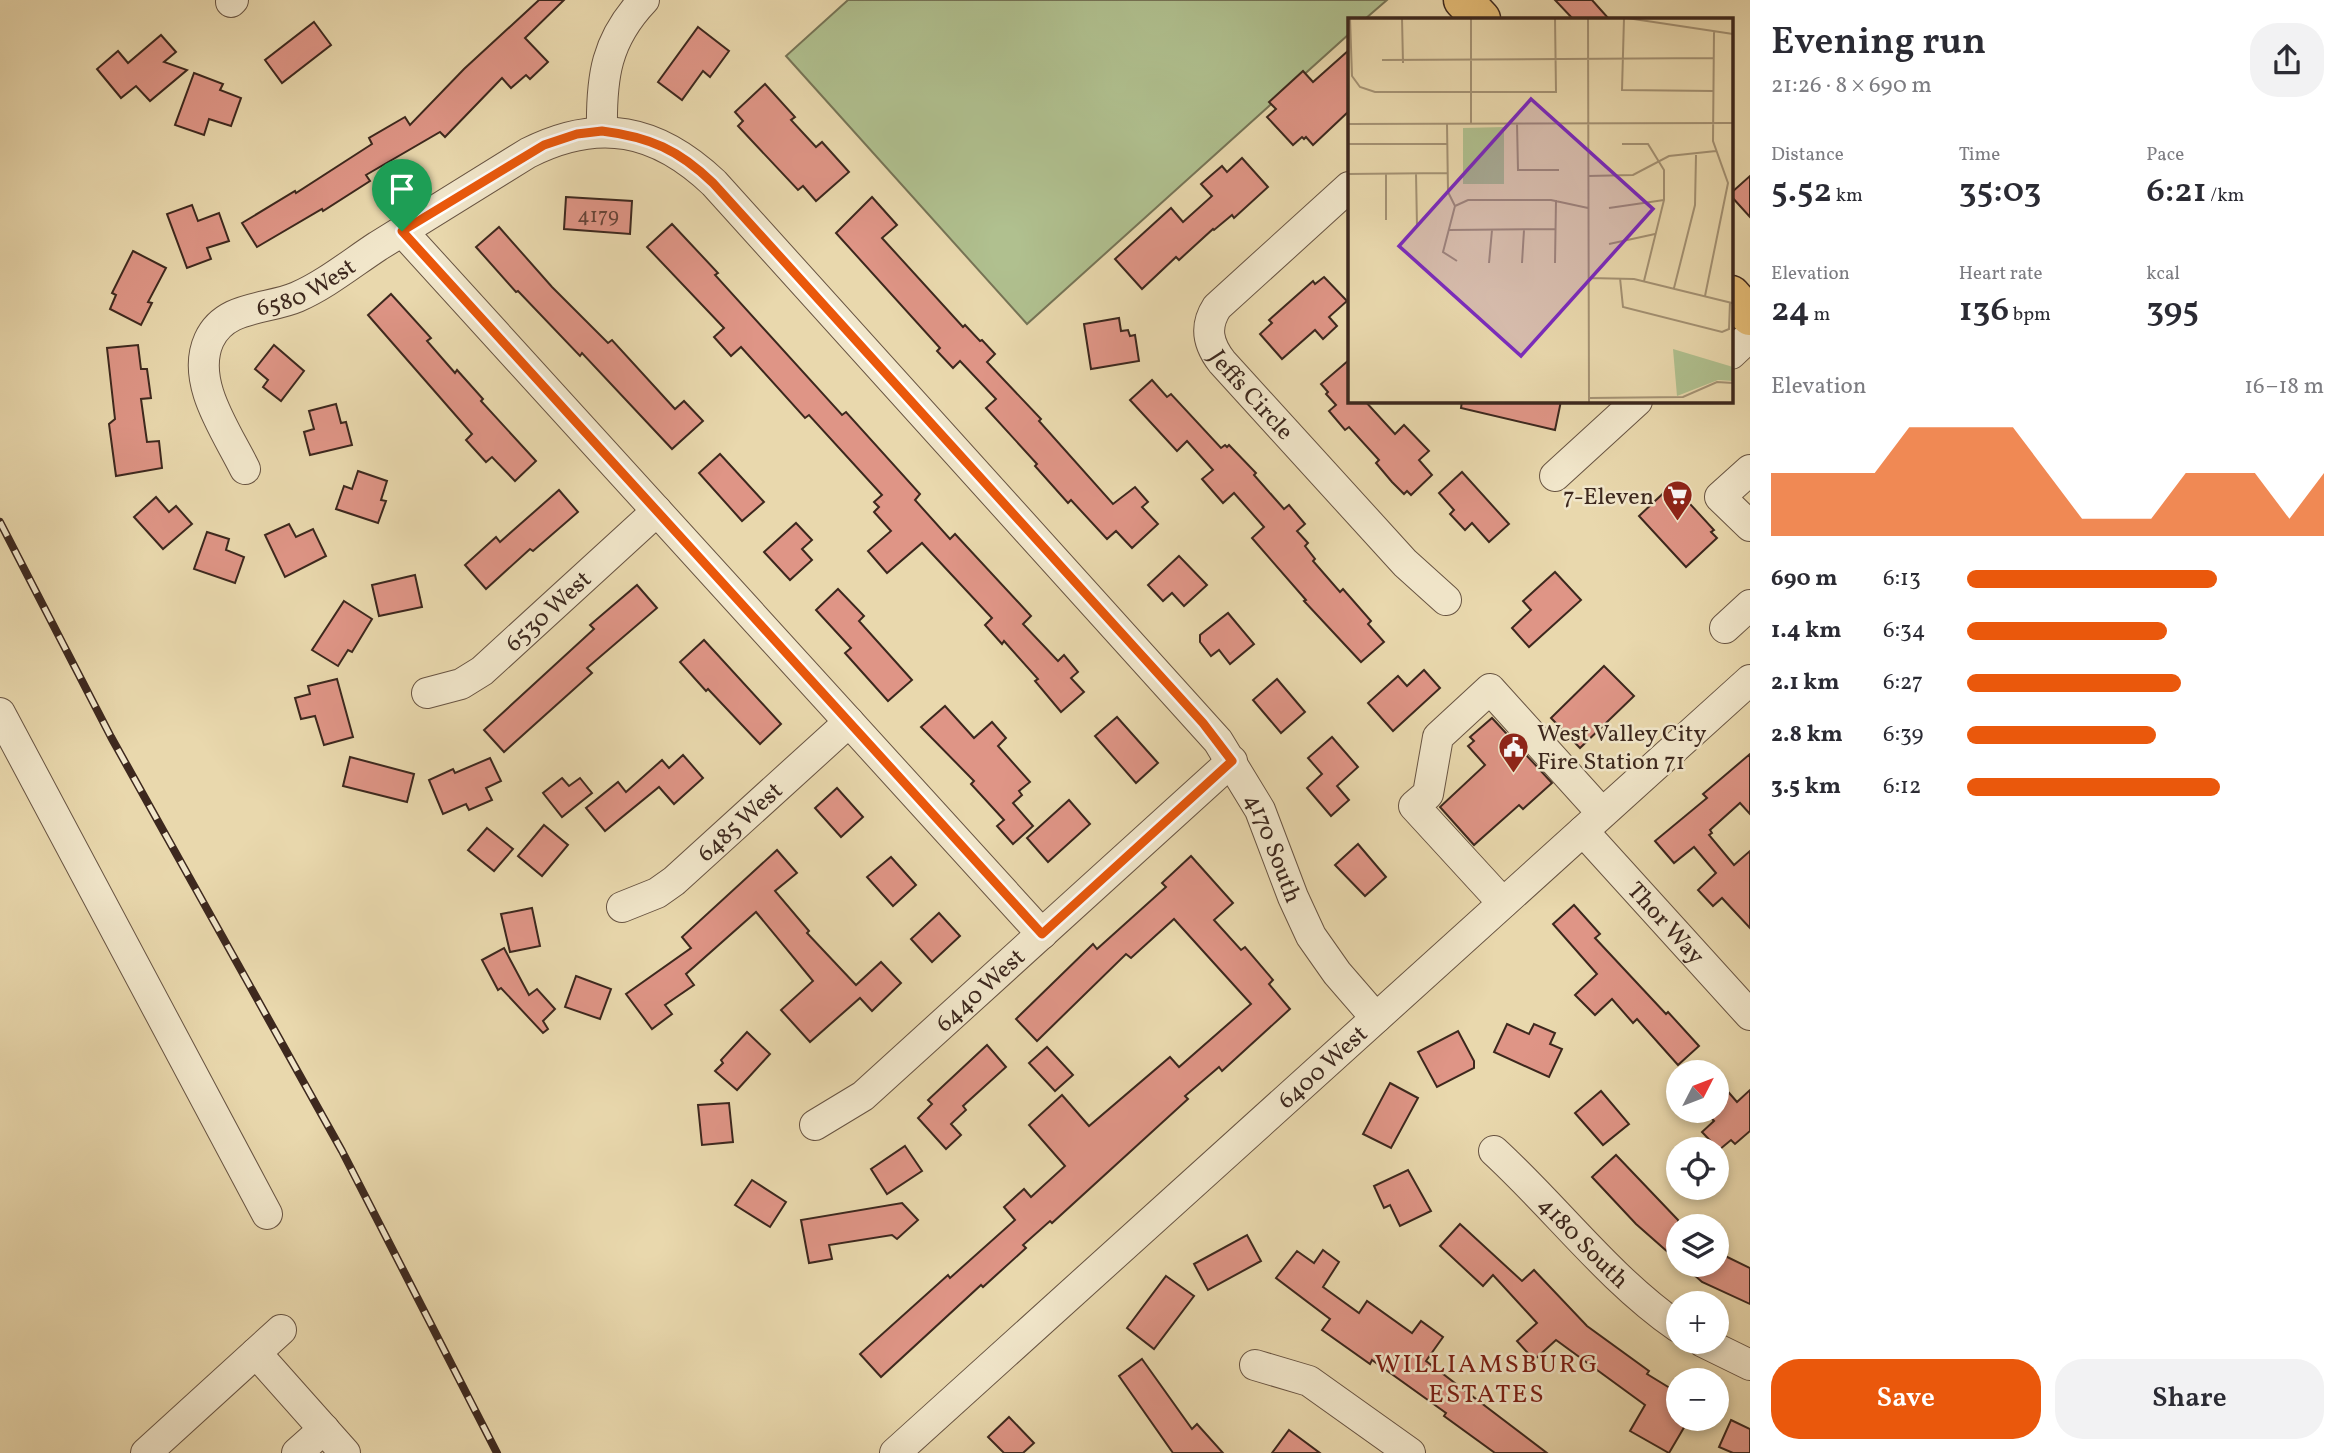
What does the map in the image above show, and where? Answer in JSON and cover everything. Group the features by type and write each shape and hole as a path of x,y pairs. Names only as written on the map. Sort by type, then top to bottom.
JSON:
{"main road":[{"path":"1463,0 1480,18"},
{"path":"1732,296 1750,316"}],"street":[{"path":"602,131 601,101 607,61 621,29 644,0"},
{"name":"6580 West","path":"245,469 209,397 204,379 205,352 215,330 236,314 299,296 544,145 577,134 602,131"},
{"name":"4170 South","path":"602,131 626,134 667,148 684,157 713,183 1203,723 1232,761 1260,810 1311,936 1337,974 1376,1018"},
{"name":"Jeffs Circle","path":"1348,188 1222,302 1210,319 1208,337 1215,354 1231,372 1405,564 1446,600"},
{"path":"402,231 1042,934"},
{"path":"1732,353 1750,336"},
{"path":"1555,476 1636,402"},
{"path":"1750,470 1720,497 1750,526"},
{"name":"6530 West","path":"427,693 461,684 482,671 657,511"},
{"path":"1725,628 1750,605"},
{"name":"6400 West","path":"913,1447 1376,1018 1750,680"},
{"name":"Thor Way","path":"1503,903 1415,806 1428,794 1438,737 1490,690 1592,822 1750,1015"},
{"path":"0,713 267,1213"},
{"name":"6485 West","path":"622,907 657,893 674,881 849,722"},
{"name":"6440 West","path":"815,1125 863,1096 1232,761"},
{"name":"4180 South","path":"1494,1151 1531,1184 1626,1287 1666,1318"},
{"path":"146,1453 281,1329"},
{"path":"256,1353 345,1453"},
{"path":"1728,1354 1750,1365"},
{"path":"1255,1365 1310,1381 1410,1453"},
{"path":"297,1453 324,1429"}],"green space":[{"path":"848,0 1387,0 1366,18 1348,18 1348,35 1027,324 786,56"}],"building":[{"path":"539,0 564,0 525,38 548,62 530,79 526,75 511,88 502,78 445,137 440,132 366,175 370,181 323,211 322,209 257,247 242,223 295,191 296,193 372,144 369,138 405,117 410,125 464,69"},
{"path":"1555,0 1592,0 1608,18 1572,18"},
{"path":"314,22 331,45 282,83 265,60"},
{"path":"698,27 729,51 710,77 703,71 682,100 658,82"},
{"path":"161,35 176,52 164,62 187,70 150,101 136,86 121,98 97,69 118,51 128,63"},
{"path":"1348,51 1348,112 1313,145 1306,137 1302,137 1293,145 1267,117 1276,109 1269,102 1303,71 1313,82"},
{"path":"194,73 223,84 220,90 241,98 231,126 209,119 204,135 175,125"},
{"path":"765,84 795,117 791,120 816,147 822,142 849,172 816,201 803,186 798,190 738,126 743,121 735,112"},
{"path":"1242,158 1268,187 1234,218 1232,215 1213,229 1179,260 1176,257 1142,289 1115,259 1171,208 1183,222 1212,196 1201,184 1222,166 1227,172"},
{"path":"1750,176 1750,217 1732,197 1732,192"},
{"path":"566,197 632,201 630,234 564,229"},
{"path":"872,197 897,225 882,238 963,327 965,325 995,354 987,362 1041,419 1039,421 1113,504 1135,487 1148,502 1142,507 1158,524 1132,548 1116,531 1107,539 1071,500 1068,503 986,408 996,399 960,361 953,368 937,351 940,348 836,233"},
{"path":"192,205 198,221 219,213 229,241 207,248 211,259 187,268 167,214"},
{"path":"672,224 842,415 846,412 920,494 915,500 950,539 955,534 1031,616 1023,624 1058,661 1064,655 1078,672 1071,678 1084,692 1061,712 1035,681 1038,679 1004,641 1002,644 985,625 992,618 922,543 887,573 868,551 891,531 874,512 879,507 874,502 882,495 809,415 805,418 741,347 731,356 714,337 724,328 647,247"},
{"path":"499,227 552,287 608,343 612,340 675,409 684,401 703,421 672,449 582,353 580,356 518,291 516,292 476,247"},
{"path":"133,251 166,268 148,302 152,303 141,325 110,309 116,295 112,293"},
{"path":"1324,277 1347,301 1329,317 1337,326 1323,339 1315,330 1282,359 1260,334 1272,323 1269,320 1313,281 1315,284"},
{"path":"391,294 431,338 427,341 455,373 457,370 483,399 481,401 536,461 515,481 492,457 486,462 466,440 472,434 368,315"},
{"path":"1119,318 1121,331 1128,330 1130,336 1135,335 1139,361 1091,369 1084,324"},
{"path":"138,345 141,369 147,369 151,398 141,399 147,442 159,441 162,468 116,476 109,424 115,419 107,348"},
{"path":"274,345 304,371 281,401 263,387 268,380 255,369"},
{"path":"1348,361 1348,402 1366,402 1395,434 1404,425 1429,451 1419,460 1432,475 1411,495 1407,491 1404,494 1376,463 1379,460 1349,427 1345,430 1329,411 1336,405 1321,384"},
{"path":"1152,380 1167,397 1171,394 1221,448 1229,445 1256,473 1254,475 1284,509 1289,505 1305,524 1297,531 1308,543 1305,546 1315,559 1313,561 1340,592 1343,589 1371,621 1368,624 1384,642 1361,662 1304,601 1306,600 1252,538 1264,527 1234,493 1223,503 1202,479 1213,470 1187,441 1177,451 1130,400"},
{"path":"1462,402 1561,402 1555,430 1461,408"},
{"path":"336,404 341,423 346,422 352,445 310,455 304,432 314,429 309,411"},
{"path":"720,454 764,502 742,521 699,473"},
{"path":"358,471 387,481 381,500 386,501 378,523 336,509 344,486 352,489"},
{"path":"1462,472 1509,524 1489,542 1472,523 1465,530 1450,514 1454,510 1439,493"},
{"name":"7-Eleven","path":"1670,487 1677,494 1679,492 1714,530 1711,532 1717,538 1686,567 1639,516"},
{"path":"559,490 578,512 533,551 530,549 486,589 465,565 496,537 500,542"},
{"path":"156,497 169,512 176,506 192,524 163,549 134,517"},
{"path":"796,523 812,540 802,549 812,560 790,580 764,552"},
{"path":"289,524 296,537 313,529 326,556 285,577 265,535"},
{"path":"207,532 229,539 226,550 244,557 235,583 194,569"},
{"path":"1179,556 1207,585 1184,606 1172,593 1163,601 1148,585"},
{"path":"1555,572 1581,600 1529,647 1512,628 1531,610 1523,601"},
{"path":"415,575 422,607 379,616 372,585"},
{"path":"637,585 657,608 587,668 592,673 504,752 484,730 594,629 590,625"},
{"path":"838,589 864,616 859,621 912,680 888,701 845,653 851,648 816,610"},
{"path":"344,601 372,619 352,652 348,650 338,666 312,650"},
{"path":"1228,613 1254,644 1230,664 1219,650 1211,656 1200,642 1200,635"},
{"path":"704,640 781,724 760,744 680,662"},
{"path":"1604,666 1634,696 1580,748 1551,718"},
{"path":"1424,670 1440,688 1393,731 1368,703 1398,676 1407,686"},
{"path":"337,679 353,737 324,745 315,716 301,719 295,698 310,694 308,686"},
{"path":"1277,679 1305,712 1281,733 1253,700"},
{"path":"945,706 974,738 992,722 1006,738 998,746 1030,782 1019,791 1022,795 1013,803 1033,826 1013,844 997,826 1004,820 971,784 974,781 921,727"},
{"path":"1117,717 1158,763 1136,783 1095,736"},
{"name":"West Valley City Fire Station 71","path":"1492,718 1552,783 1523,809 1519,805 1474,845 1440,807 1485,765 1468,746 1474,741 1470,737"},
{"path":"1332,737 1358,767 1337,786 1349,800 1331,816 1307,788 1322,774 1308,758"},
{"path":"1750,754 1750,814 1740,803 1710,830 1712,833 1709,835 1734,865 1750,851 1750,928 1722,898 1713,906 1698,890 1716,873 1694,847 1674,863 1655,841 1707,798 1703,794"},
{"path":"683,755 703,778 674,804 659,787 605,831 586,808 618,782 626,792 662,760 669,768"},
{"path":"350,757 414,774 407,802 343,786"},
{"path":"490,758 501,781 486,788 492,800 469,810 466,804 443,814 429,780 453,769 455,773"},
{"path":"562,778 569,786 580,778 592,793 562,817 543,793"},
{"path":"837,788 863,817 841,837 815,808"},
{"path":"1069,800 1090,824 1048,862 1027,838"},
{"path":"544,825 568,845 542,876 518,856"},
{"path":"487,828 513,849 494,871 468,850"},
{"path":"1358,844 1386,877 1365,896 1335,865"},
{"path":"777,850 797,873 775,891 809,931 807,933 856,985 881,962 901,983 872,1011 860,998 810,1042 781,1010 813,981 756,912 686,974 694,985 665,1005 672,1014 652,1029 626,994 691,948 682,937"},
{"path":"1191,856 1233,903 1214,920 1241,950 1245,947 1273,980 1269,984 1290,1009 1222,1071 1219,1067 1185,1096 1188,1099 1052,1223 1050,1221 1023,1245 1026,1248 983,1287 981,1285 881,1377 860,1354 948,1275 950,1278 1015,1220 1004,1207 1024,1189 1031,1197 1065,1166 1029,1125 1062,1095 1089,1126 1170,1057 1179,1067 1251,1004 1174,919 1131,958 1126,954 1037,1041 1016,1019 1093,944 1097,949 1166,887 1162,883"},
{"path":"891,857 916,885 893,906 867,877"},
{"path":"1574,905 1600,934 1595,938 1699,1046 1684,1060 1674,1060 1637,1019 1633,1023 1612,999 1595,1015 1575,995 1597,974 1553,924"},
{"path":"532,908 540,946 510,952 501,914"},
{"path":"939,913 960,936 932,962 911,939"},
{"path":"504,948 529,995 537,989 555,1009 543,1021 548,1029 543,1033 501,988 498,990 482,960"},
{"path":"576,976 611,989 600,1019 565,1007"},
{"path":"1507,1024 1529,1034 1534,1024 1555,1033 1550,1044 1562,1049 1549,1077 1494,1052"},
{"path":"1458,1031 1474,1061 1474,1068 1437,1087 1418,1052"},
{"path":"747,1032 770,1054 737,1090 715,1071 723,1063 721,1060"},
{"path":"987,1045 1006,1067 963,1106 966,1110 951,1124 961,1135 946,1149 918,1118 932,1104 928,1100"},
{"path":"1047,1047 1073,1075 1055,1091 1029,1063"},
{"path":"1390,1083 1418,1098 1391,1148 1363,1134"},
{"path":"1750,1090 1750,1131 1735,1144 1731,1140 1729,1142 1729,1137 1707,1137 1702,1132 1711,1124 1729,1124 1729,1093 1737,1102"},
{"path":"1601,1091 1629,1124 1603,1145 1575,1113"},
{"path":"729,1103 733,1142 702,1145 698,1105"},
{"path":"905,1146 922,1171 887,1194 871,1169"},
{"path":"1616,1155 1672,1214 1666,1214 1666,1250 1636,1224 1592,1177"},
{"path":"1408,1170 1431,1211 1400,1226 1390,1205 1384,1208 1374,1186"},
{"path":"752,1180 786,1202 770,1227 735,1205"},
{"path":"902,1203 918,1220 897,1239 892,1235 829,1245 832,1259 809,1263 801,1220"},
{"path":"1460,1224 1522,1281 1534,1270 1587,1326 1649,1371 1647,1374 1666,1386 1666,1431 1682,1431 1669,1453 1630,1431 1645,1405 1556,1340 1534,1360 1517,1341 1537,1323 1493,1275 1483,1286 1440,1246"},
{"path":"1247,1235 1261,1261 1208,1290 1194,1264"},
{"path":"1323,1250 1339,1262 1323,1287 1359,1313 1367,1301 1412,1333 1421,1321 1443,1337 1426,1361 1547,1453 1495,1453 1444,1416 1446,1413 1372,1360 1370,1364 1322,1330 1330,1319 1276,1278 1297,1251 1314,1263"},
{"path":"1729,1258 1750,1268 1750,1304 1729,1294 1729,1291 1722,1291 1696,1277 1729,1277"},
{"path":"1166,1276 1194,1296 1154,1349 1127,1328"},
{"path":"1142,1359 1192,1429 1197,1424 1223,1453 1173,1453 1119,1376"},
{"path":"1009,1417 1034,1443 1023,1453 1004,1453 988,1437"},
{"path":"1731,1420 1750,1429 1750,1453 1733,1453 1719,1447 1726,1431 1729,1431"},
{"path":"1289,1430 1320,1453 1272,1453"}],"railway":[{"path":"0,522 111,737 342,1151 497,1453"}],"place":[{"name":"7-Eleven","path":"1677,523"},
{"name":"West Valley City Fire Station 71","path":"1514,774"}],"district":[{"name":"WILLIAMSBURG ESTATES","path":"1487,1378"}],"route":[{"path":"602,131 626,134 648,140 684,157 713,183 1203,723 1232,761 1042,934 402,231 528,153 560,138 602,131"}]}
